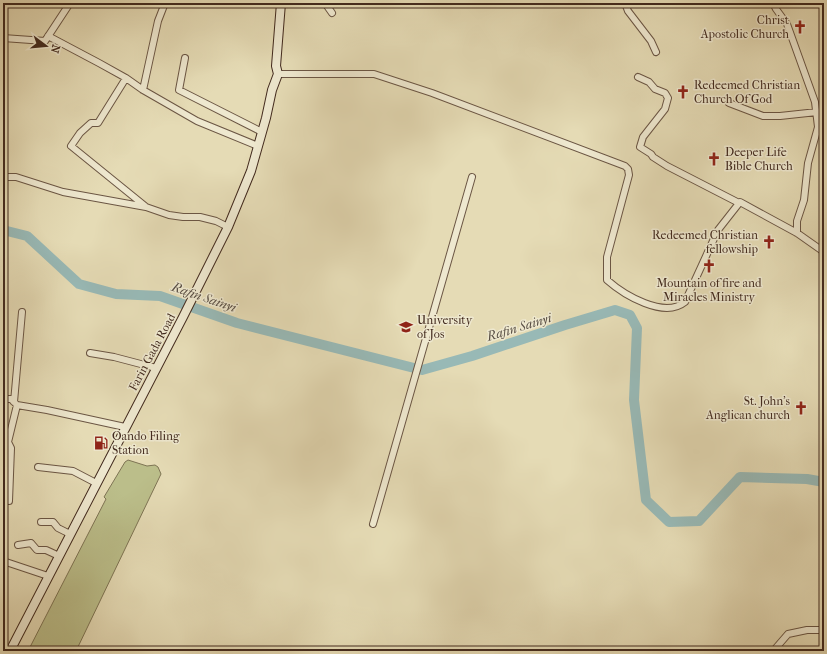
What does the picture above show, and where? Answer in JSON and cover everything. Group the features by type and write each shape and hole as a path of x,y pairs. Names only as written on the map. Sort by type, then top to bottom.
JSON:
{"main road":[{"name":"Farin Gada Road","path":"11,649 125,427 183,318 228,227 245,187 262,132 272,90 278,74 276,66 281,3"},
{"path":"4,651 11,649"}],"street":[{"path":"3,38 45,41 70,3"},
{"path":"142,90 158,21 165,3"},
{"path":"325,3 332,13"},
{"path":"625,3 628,11 651,41 656,52"},
{"path":"774,3 776,9 787,24 815,102 817,112 818,127 808,163 804,200 798,221 797,233"},
{"path":"48,36 126,78 142,90 197,121 258,146"},
{"path":"185,58 179,90 262,132"},
{"path":"278,74 374,74 432,93 625,166 628,169 629,175 607,257 607,280 617,289 646,304 668,308 679,306 685,302 718,230 739,203"},
{"path":"638,77 649,82 655,88 665,93 668,98 665,110 643,138 640,147 667,166 739,203 740,202 797,233 824,252"},
{"path":"126,78 98,122 92,123 80,134 71,146 146,207"},
{"path":"729,103 763,116 780,116 817,112"},
{"path":"3,177 16,177 64,192 146,207 169,215 200,217 216,221 228,227"},
{"path":"373,524 472,177"},
{"path":"8,501 11,448 6,445 8,442 16,404 22,312"},
{"path":"90,353 114,357 156,368"},
{"path":"3,399 11,400 16,404 125,427"},
{"path":"38,467 73,471 96,483"},
{"path":"41,522 53,522 58,528 70,534"},
{"path":"18,545 31,544 37,550 46,550 59,556"},
{"path":"3,561 48,576"},
{"path":"774,651 788,634 807,630 824,630"}],"green space":[{"path":"128,460 147,466 155,465 158,467 161,474 76,651 28,651 106,499 104,497 125,462"}],"waterway":[{"name":"Rafin Sainyi","path":"3,230 27,236 79,284 116,294 160,296 237,323 422,370 472,356 615,310 630,315 637,328 634,400 646,500 669,522 699,521 740,477 807,479 824,482"}],"place":[{"name":"Christ Apostolic Church","path":"800,27"},
{"name":"Redeemed Christian Church Of God","path":"683,92"},
{"name":"Deeper Life Bible Church","path":"714,159"},
{"name":"Redeemed Christian fellowship","path":"769,242"},
{"name":"Mountain of fire and Miracles Ministry","path":"709,266"},
{"name":"University of Jos","path":"406,327"},
{"name":"St. John's Anglican church","path":"801,408"},
{"name":"Oando Filing Station","path":"101,443"}]}
